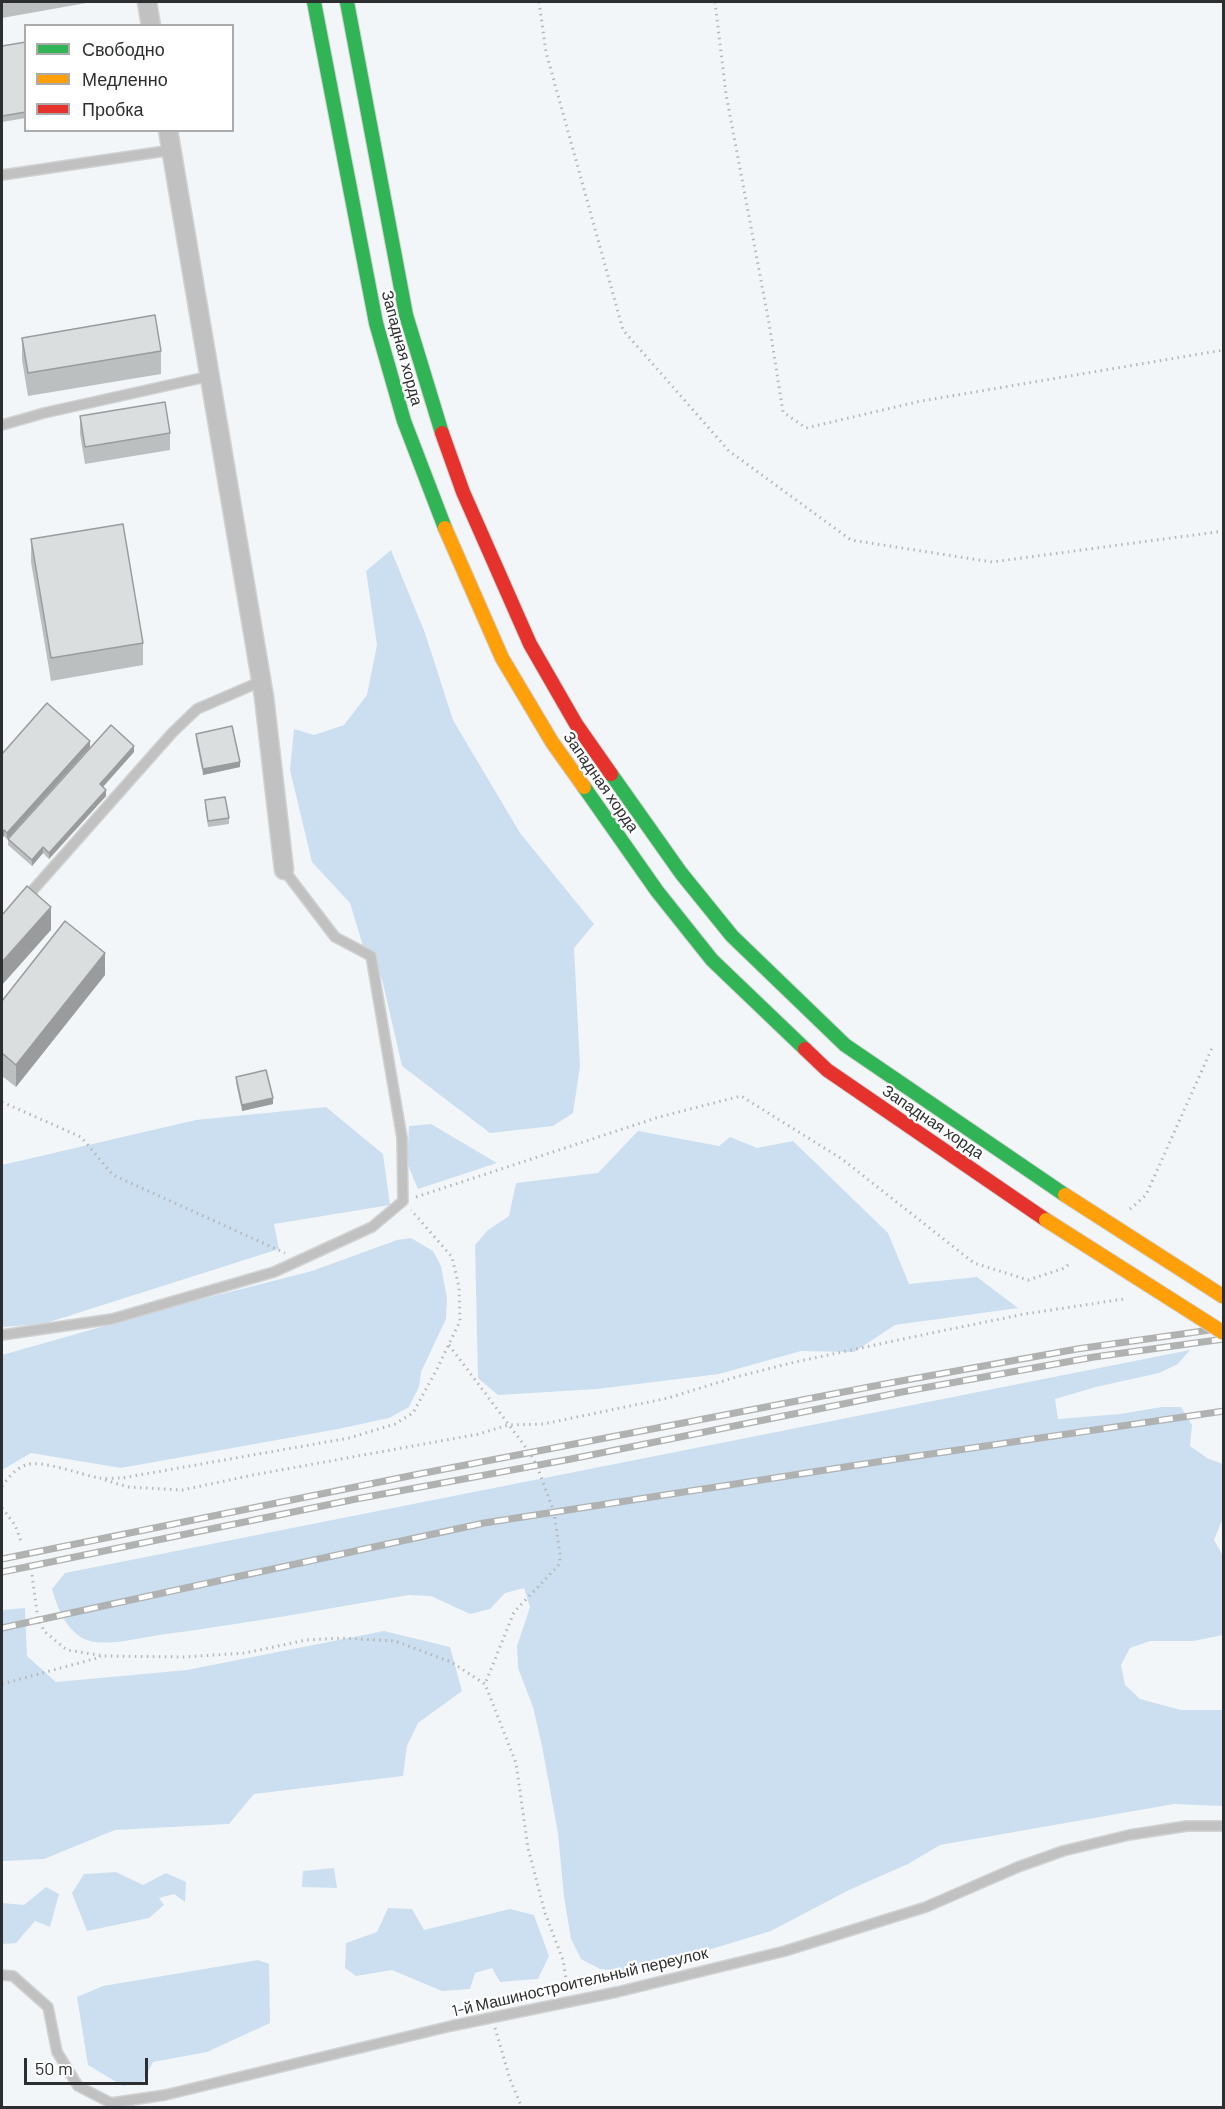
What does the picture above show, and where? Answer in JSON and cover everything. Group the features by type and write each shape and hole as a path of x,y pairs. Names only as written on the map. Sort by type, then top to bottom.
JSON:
{"highway":[{"name":"Западная хорда","path":"314,2 376,323 404,421 436,507 502,658 552,742 657,891 712,960 827,1070 1046,1220 1224,1332"},
{"name":"Западная хорда","path":"347,2 406,315 433,409 463,492 530,644 576,724 681,873 732,936 845,1045 1065,1195 1224,1297"}],"street":[{"path":"147,2 151,24"},
{"path":"168,132 262,681 284,870"}],"lane":[{"path":"2,176 172,150"},
{"path":"2,425 44,413 210,376"},
{"path":"17,908 172,733 197,709 262,681"},
{"path":"2,1335 112,1319 274,1272 372,1227 403,1201 402,1138 371,956 335,937 284,870"},
{"name":"1-й Машиностроительный переулок","path":"2,1975 14,1976 48,2007 57,2052 78,2086 111,2103 165,2095 492,2018 617,1992 785,1951 926,1907 1018,1867 1063,1851 1129,1835 1187,1826 1224,1826"}],"path":[{"path":"539,2 546,52 623,330 729,451 851,540 862,542 992,562 1224,531"},
{"path":"715,2 726,94 769,323 783,412 807,428 921,400 1224,350"},
{"path":"1130,1209 1146,1195 1212,1048"},
{"path":"100,1479 122,1478 349,1438 395,1424 413,1413 460,1321 459,1287 452,1257 403,1201 659,1117 741,1096 842,1159 974,1263 1028,1280 1065,1268 1073,1261"},
{"path":"2,1102 81,1137 113,1175 300,1260"},
{"path":"2,1486 9,1476 27,1464 38,1464 68,1469 128,1487 182,1490 479,1434 508,1425 543,1424 668,1398 795,1362 1024,1314 1131,1298"},
{"path":"449,1345 530,1453 537,1466 554,1512 560,1554 558,1566 514,1612 485,1684"},
{"path":"2,1508 15,1525 22,1544"},
{"path":"32,1575 38,1620 45,1632 67,1650 104,1656 184,1657 245,1653 306,1640 341,1638 395,1641 452,1662 485,1684 516,1763 528,1848 545,1913 563,1960 569,2001"},
{"path":"2,1684 104,1656"},
{"path":"492,2018 510,2079 522,2108"}],"shaded area":[{"path":"391,550 425,633 453,720 520,833 594,924 574,948 580,1066 573,1113 553,1126 490,1133 402,1066 382,979 363,946 350,903 312,862 290,770 294,729 314,735 344,725 367,695 377,645 366,571"},
{"path":"326,1107 383,1154 390,1205 274,1224 279,1249 43,1324 2,1327 2,1165 196,1120"},
{"path":"431,1124 497,1163 418,1189 407,1163 409,1126"},
{"path":"638,1131 719,1146 730,1137 757,1148 793,1141 888,1233 909,1284 977,1277 1018,1308 895,1325 854,1352 801,1351 719,1374 597,1389 498,1395 478,1378 475,1245 488,1230 509,1216 516,1183 598,1173"},
{"path":"411,1238 433,1251 441,1266 447,1298 446,1319 421,1372 419,1387 409,1407 389,1418 338,1429 121,1468 31,1453 2,1470 2,1355 179,1305 312,1271 397,1240"},
{"path":"1190,1350 1178,1364 1159,1373 1055,1399 1058,1419 1120,1414 1162,1407 1181,1407 1192,1425 1190,1446 1207,1458 1223,1464 1223,1518 1214,1540 1223,1556 1223,1635 1193,1641 1150,1641 1130,1648 1121,1665 1125,1685 1140,1699 1181,1710 1223,1710 1223,1806 1174,1804 940,1845 908,1864 849,1890 771,1931 665,1963 622,1971 600,1969 581,1959 571,1939 564,1897 558,1833 542,1746 533,1707 518,1668 517,1646 530,1607 524,1588 505,1593 490,1609 470,1614 431,1596 409,1595 103,1643 80,1637 68,1626 52,1589 65,1573"},
{"path":"25,1608 27,1656 56,1682 187,1670 384,1631 450,1647 462,1691 418,1723 407,1746 403,1776 254,1794 229,1824 115,1830 44,1859 2,1861 2,1610"},
{"path":"334,1868 337,1888 302,1887 303,1871"},
{"path":"116,1872 143,1885 166,1873 186,1882 185,1902 174,1894 159,1898 164,1905 149,1918 87,1931 72,1893 84,1874"},
{"path":"46,1887 59,1894 50,1927 35,1921 16,1943 2,1944 2,1903 24,1905"},
{"path":"388,1908 412,1909 424,1930 510,1909 534,1915 549,1956 538,1979 500,1982 492,1968 475,1973 470,1989 442,1991 392,1970 356,1976 345,1968 346,1943 377,1932"},
{"path":"258,1960 269,1964 270,2023 207,2052 153,2062 143,2082 123,2086 88,2065 77,1997 103,1986"}],"building":[{"path":"24,42 24,112 2,116 2,46"},
{"path":"155,315 161,351 28,373 22,338"},
{"path":"165,402 170,433 85,447 80,416"},
{"path":"123,524 143,643 51,658 31,539"},
{"path":"47,703 90,741 7,833 4,830 2,833 2,754"},
{"path":"111,725 134,746 100,784 106,790 49,853 43,847 32,860 8,839"},
{"path":"232,726 240,762 203,769 196,734"},
{"path":"225,797 229,818 208,821 205,800"},
{"path":"27,886 51,907 2,962 2,915"},
{"path":"65,921 105,953 16,1065 2,1053 2,1001"},
{"path":"266,1070 273,1098 242,1105 236,1077"}],"railway":[{"path":"2,1559 419,1474 890,1383 1077,1349 1224,1328"},
{"path":"2,1572 356,1499 571,1459 912,1390 1094,1357 1224,1339"},
{"path":"2,1628 484,1523 1224,1411"}],"traffic: fast":[{"path":"314,2 376,323 404,421 445,528"},
{"path":"347,2 406,315 442,433"},
{"path":"611,774 681,873 732,936 845,1045 1065,1195"},
{"path":"584,787 657,891 712,960 805,1049"}],"traffic: slow":[{"path":"445,528 502,658 552,742 584,787"},
{"path":"1065,1195 1224,1297"},
{"path":"1046,1220 1224,1333"}],"traffic: jam":[{"path":"442,433 463,492 530,644 576,724 611,774"},
{"path":"805,1049 827,1070 1046,1220"}]}
